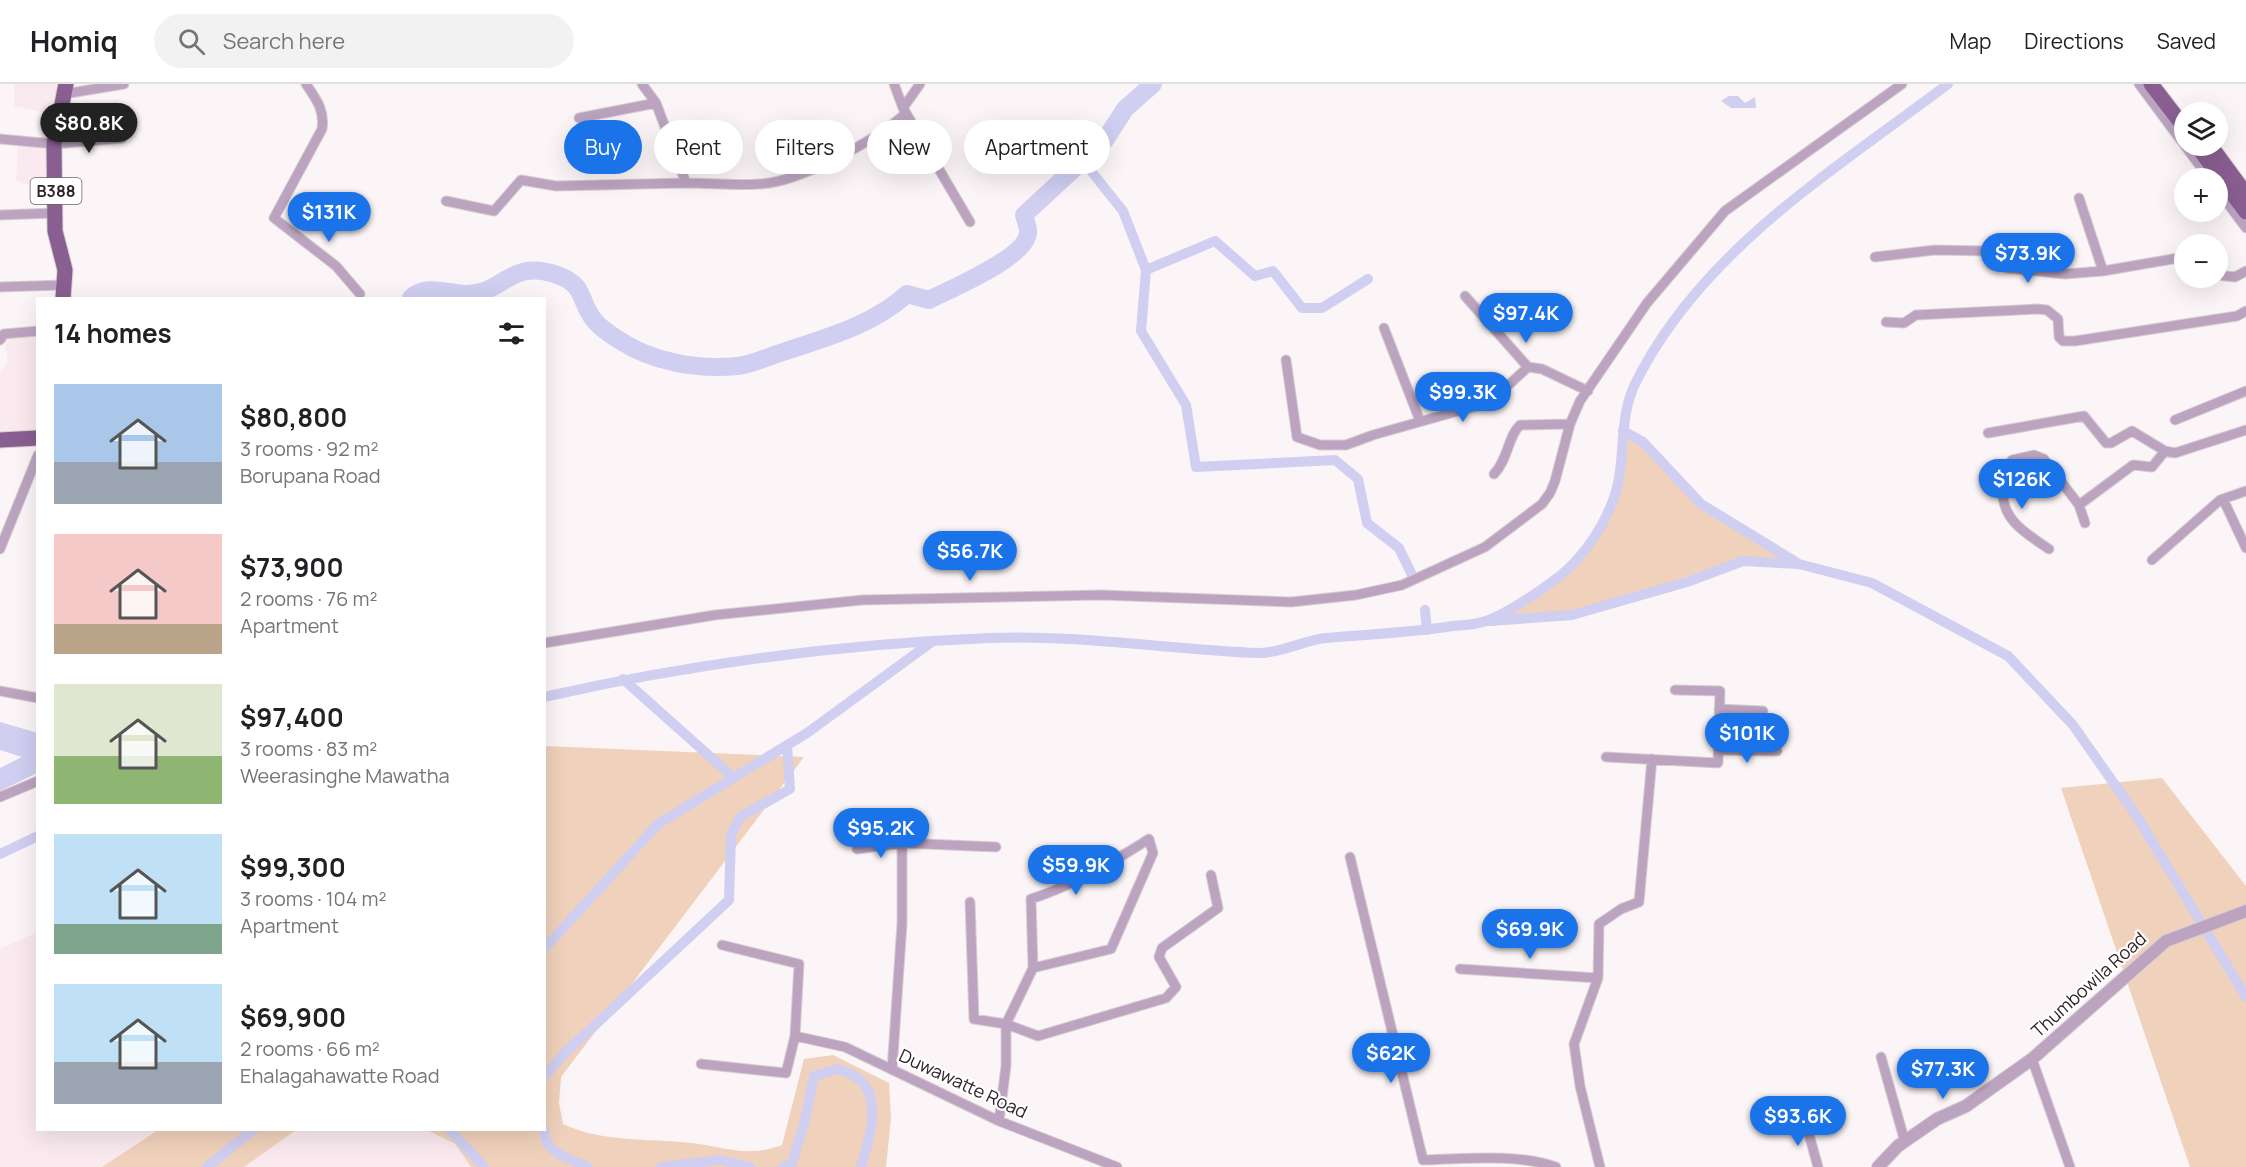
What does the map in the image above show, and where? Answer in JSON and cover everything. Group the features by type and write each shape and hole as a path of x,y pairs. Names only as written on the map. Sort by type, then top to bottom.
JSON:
{"main road":[{"path":"2151,84 2174,114"},
{"path":"2164,84 2178,102"},
{"name":"B388","path":"63,292 65,270 55,231 54,144 65,89"},
{"path":"2204,156 2246,213"},
{"path":"2218,156 2246,194"},
{"path":"0,440 36,438"}],"street":[{"path":"65,89 124,84"},
{"path":"306,84 324,117 322,129 274,218 336,266 360,294"},
{"path":"642,84 656,103 686,183"},
{"path":"894,84 905,111 970,222"},
{"path":"447,201 494,211 521,180 556,186 760,184 794,177 845,153 905,111 920,84"},
{"path":"546,643 715,615 862,600 1101,595 1292,602 1356,595 1402,585 1485,547 1542,504 1555,481 1570,424 1588,391 1647,303 1725,211 1902,84"},
{"path":"2139,84 2202,168"},
{"path":"579,118 656,103"},
{"path":"0,139 54,144 122,138"},
{"path":"2079,198 2103,271"},
{"path":"2228,204 2246,228"},
{"path":"0,215 56,213"},
{"path":"1875,257 1935,250 1987,251 2007,268 2065,274 2103,271 2174,259"},
{"path":"2228,276 2235,277 2246,271"},
{"path":"0,287 63,292"},
{"path":"1465,296 1528,367 1542,369 1588,391"},
{"path":"1886,322 1904,323 1917,315 2038,309 2047,310 2058,319 2060,337 2063,341 2075,341 2237,316 2246,311"},
{"path":"1384,328 1420,421"},
{"path":"0,340 3,334 36,331"},
{"path":"1286,360 1297,437 1320,445 1346,445 1420,421 1490,402 1528,367"},
{"path":"2175,420 2246,391"},
{"path":"1988,433 2084,416 2106,443 2111,443 2132,431 2165,451 2175,453 2191,450 2246,430"},
{"path":"1494,474 1503,466 1514,430 1520,425 1570,424"},
{"path":"2079,505 2133,465 2152,467 2165,451"},
{"path":"2049,549 2018,529 2006,511 2003,493 2008,464 2024,455 2034,455 2044,459 2079,505 2085,523"},
{"path":"0,549 36,460"},
{"path":"2152,560 2223,499 2246,491"},
{"path":"2223,499 2246,548"},
{"path":"1606,757 1718,763 1720,691 1675,690"},
{"path":"0,691 36,698"},
{"path":"1719,709 1763,711"},
{"path":"1718,750 1777,751"},
{"path":"1600,1167 1580,1086 1574,1044 1598,978 1599,924 1621,909 1639,902 1652,759"},
{"path":"0,797 36,783"},
{"path":"999,1121 1006,1066 1006,1024 1033,968 1031,899 1058,890 1105,868 1149,839 1153,853 1111,949 1033,968"},
{"path":"892,1070 902,924 902,843"},
{"path":"857,849 902,843 996,847"},
{"path":"1350,857 1423,1160 1477,1158 1541,1162 1556,1167"},
{"path":"970,902 974,1019 1006,1024 1038,1036 1166,998 1176,987 1159,957 1162,948 1218,908 1211,875"},
{"name":"Thumbowila Road","path":"1878,1167 1905,1142 1937,1119 1966,1106 2032,1059 2166,941 2246,911"},
{"path":"701,1064 786,1073 795,1036 799,964 722,945"},
{"path":"1460,969 1598,978"},
{"name":"Duwawatte Road","path":"795,1036 845,1047 999,1121 1117,1167"},
{"path":"1881,1057 1905,1142"},
{"path":"2032,1059 2070,1167"},
{"path":"1805,1119 1818,1167"}],"shaded area":[{"path":"14,84 66,84 60,116 14,106"},
{"path":"18,141 54,144 48,186 32,186 16,181"},
{"path":"36,331 36,438 0,440 0,372 8,362 4,334"},
{"path":"1625,435 1643,446 1698,506 1783,558 1745,557 1662,585 1573,611 1506,616 1575,567 1607,523 1621,483"},
{"path":"546,746 804,757 561,1077 559,1103 563,1124 594,1134 626,1139 691,1143 747,1151 770,1149 782,1145 804,1059 833,1055 889,1083 891,1118 886,1167 471,1167 455,1144 429,1131 546,1131"},
{"path":"2162,778 2246,886 2246,1167 2190,1167 2061,788"},
{"path":"36,932 36,1131 156,1131 102,1167 0,1167 0,949"},
{"path":"156,1131 295,1131 244,1167 102,1167"},
{"path":"295,1131 429,1131 455,1144 471,1167 244,1167"}],"water":[{"path":"1729,96 1738,96 1745,103 1755,97 1756,108 1731,108 1721,101"},
{"path":"0,722 36,732 36,773 0,791 0,768 22,757 0,750"}],"waterway":[{"path":"412,297 430,290 467,294 480,292 518,273 543,271 560,276 574,285 596,323 632,348 676,363 707,367 748,364 863,323 879,315 907,294 929,300 969,281 1001,262 1024,243 1028,233 1024,215 1105,140 1125,109 1153,84"},
{"path":"546,697 710,665 877,645 1023,637 1260,653 1276,651 1318,639 1469,625 1495,617 1530,597 1564,573 1595,537 1616,490 1621,467 1627,408 1634,386 1661,338 1694,295 1732,254 1772,217 1815,182 1948,84"},
{"path":"1093,174 1123,211 1146,270 1141,331 1186,405 1196,467 1335,460 1358,479 1367,523 1399,548 1412,575"},
{"path":"1146,270 1215,241 1255,276 1273,271 1302,308 1322,308 1368,279"},
{"path":"1623,431 1643,442 1701,504 1796,562"},
{"path":"1490,621 1572,615 1687,582 1743,561 1799,564 1872,583 2008,656 2073,725 2136,815 2246,997"},
{"path":"1425,610 1427,630"},
{"path":"546,947 658,824 807,733 933,641"},
{"path":"623,679 733,777"},
{"path":"546,1075 565,1053 729,900 731,835 740,817 790,789 787,745"},
{"path":"0,854 36,837"},
{"path":"783,1167 792,1163 805,1120 814,1076 838,1069 860,1080 871,1099 872,1122 861,1167"},
{"path":"207,1167 252,1131"},
{"path":"451,1131 484,1167"},
{"path":"544,1131 545,1138 553,1150 588,1167"},
{"path":"661,1167 720,1160 750,1167"}]}
